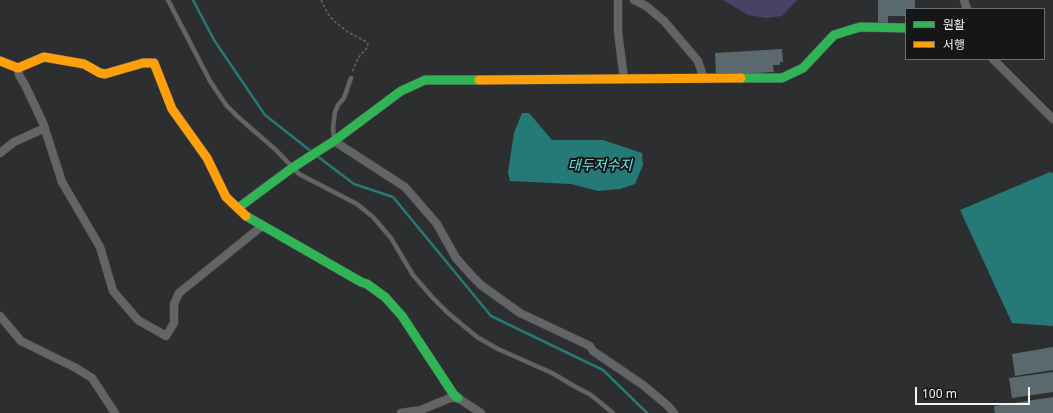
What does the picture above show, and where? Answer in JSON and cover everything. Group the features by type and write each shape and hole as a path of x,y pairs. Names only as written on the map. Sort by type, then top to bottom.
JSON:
{"street":[{"path":"618,0 618,32 624,79"},
{"path":"634,0 646,6 664,21 698,61 704,79"},
{"path":"238,208 292,168 334,141 401,91 425,80 782,78 803,68 834,35 860,27 905,28"},
{"path":"0,61 18,68 44,57 84,64 100,73 106,74 143,63 154,64 172,109 207,158 226,197 246,216 367,284 385,297 402,316 454,395 481,413"},
{"path":"994,60 1053,119"},
{"path":"18,68 19,75 45,128 62,182 100,247 113,292 138,320 166,336 174,323 174,304 179,293 262,226"},
{"path":"0,153 14,142 45,128"},
{"path":"334,141 405,187 437,224 456,258 481,285 520,313 590,346 594,351 643,385 667,405 674,413"},
{"path":"0,316 21,341 76,368 92,378 115,413"},
{"path":"401,413 420,410 450,398 458,398"}],"lane":[{"path":"168,0 210,81 226,105 276,150 299,174 357,204 373,217 391,238 413,275 432,298 461,325 477,337 552,373 590,396 613,413"},
{"path":"334,141 333,128 335,112 338,105 344,98 351,78"}],"path":[{"path":"321,0 328,14 335,22 368,44 367,48 356,62 351,78"}],"shaded area":[{"path":"723,0 797,0 782,16 766,18 748,15"}],"water":[{"name":"대두저수지","path":"522,113 529,113 552,140 603,140 642,153 643,165 635,184 620,189 598,191 571,184 510,181 508,172 514,133"},
{"path":"1050,172 1053,173 1053,326 1012,323 960,210"}],"building":[{"path":"878,0 915,0 915,8 905,8 905,16 888,16 888,23 878,23"},
{"path":"782,49 783,62 780,62 780,65 773,65 774,72 716,75 715,53"},
{"path":"1053,347 1053,370 1015,376 1012,354"},
{"path":"1053,372 1053,392 1012,398 1009,378"},
{"path":"1053,397 1053,413 995,413 994,406"}],"waterway":[{"path":"193,0 214,40 265,115 312,152"},
{"path":"317,156 354,184 393,197 491,316 603,370 647,413"}],"traffic: fast":[{"path":"741,78 782,78 803,68 834,35 860,27 905,28"},
{"path":"238,208 292,168 334,141 401,91 425,80 479,80"},
{"path":"246,216 367,284 385,297 402,316 454,395 458,398"}],"traffic: slow":[{"path":"0,61 18,68 44,57 84,64 100,73 105,74 143,63 154,63 172,109 207,158 226,197 246,216"},
{"path":"479,80 741,78"}]}
